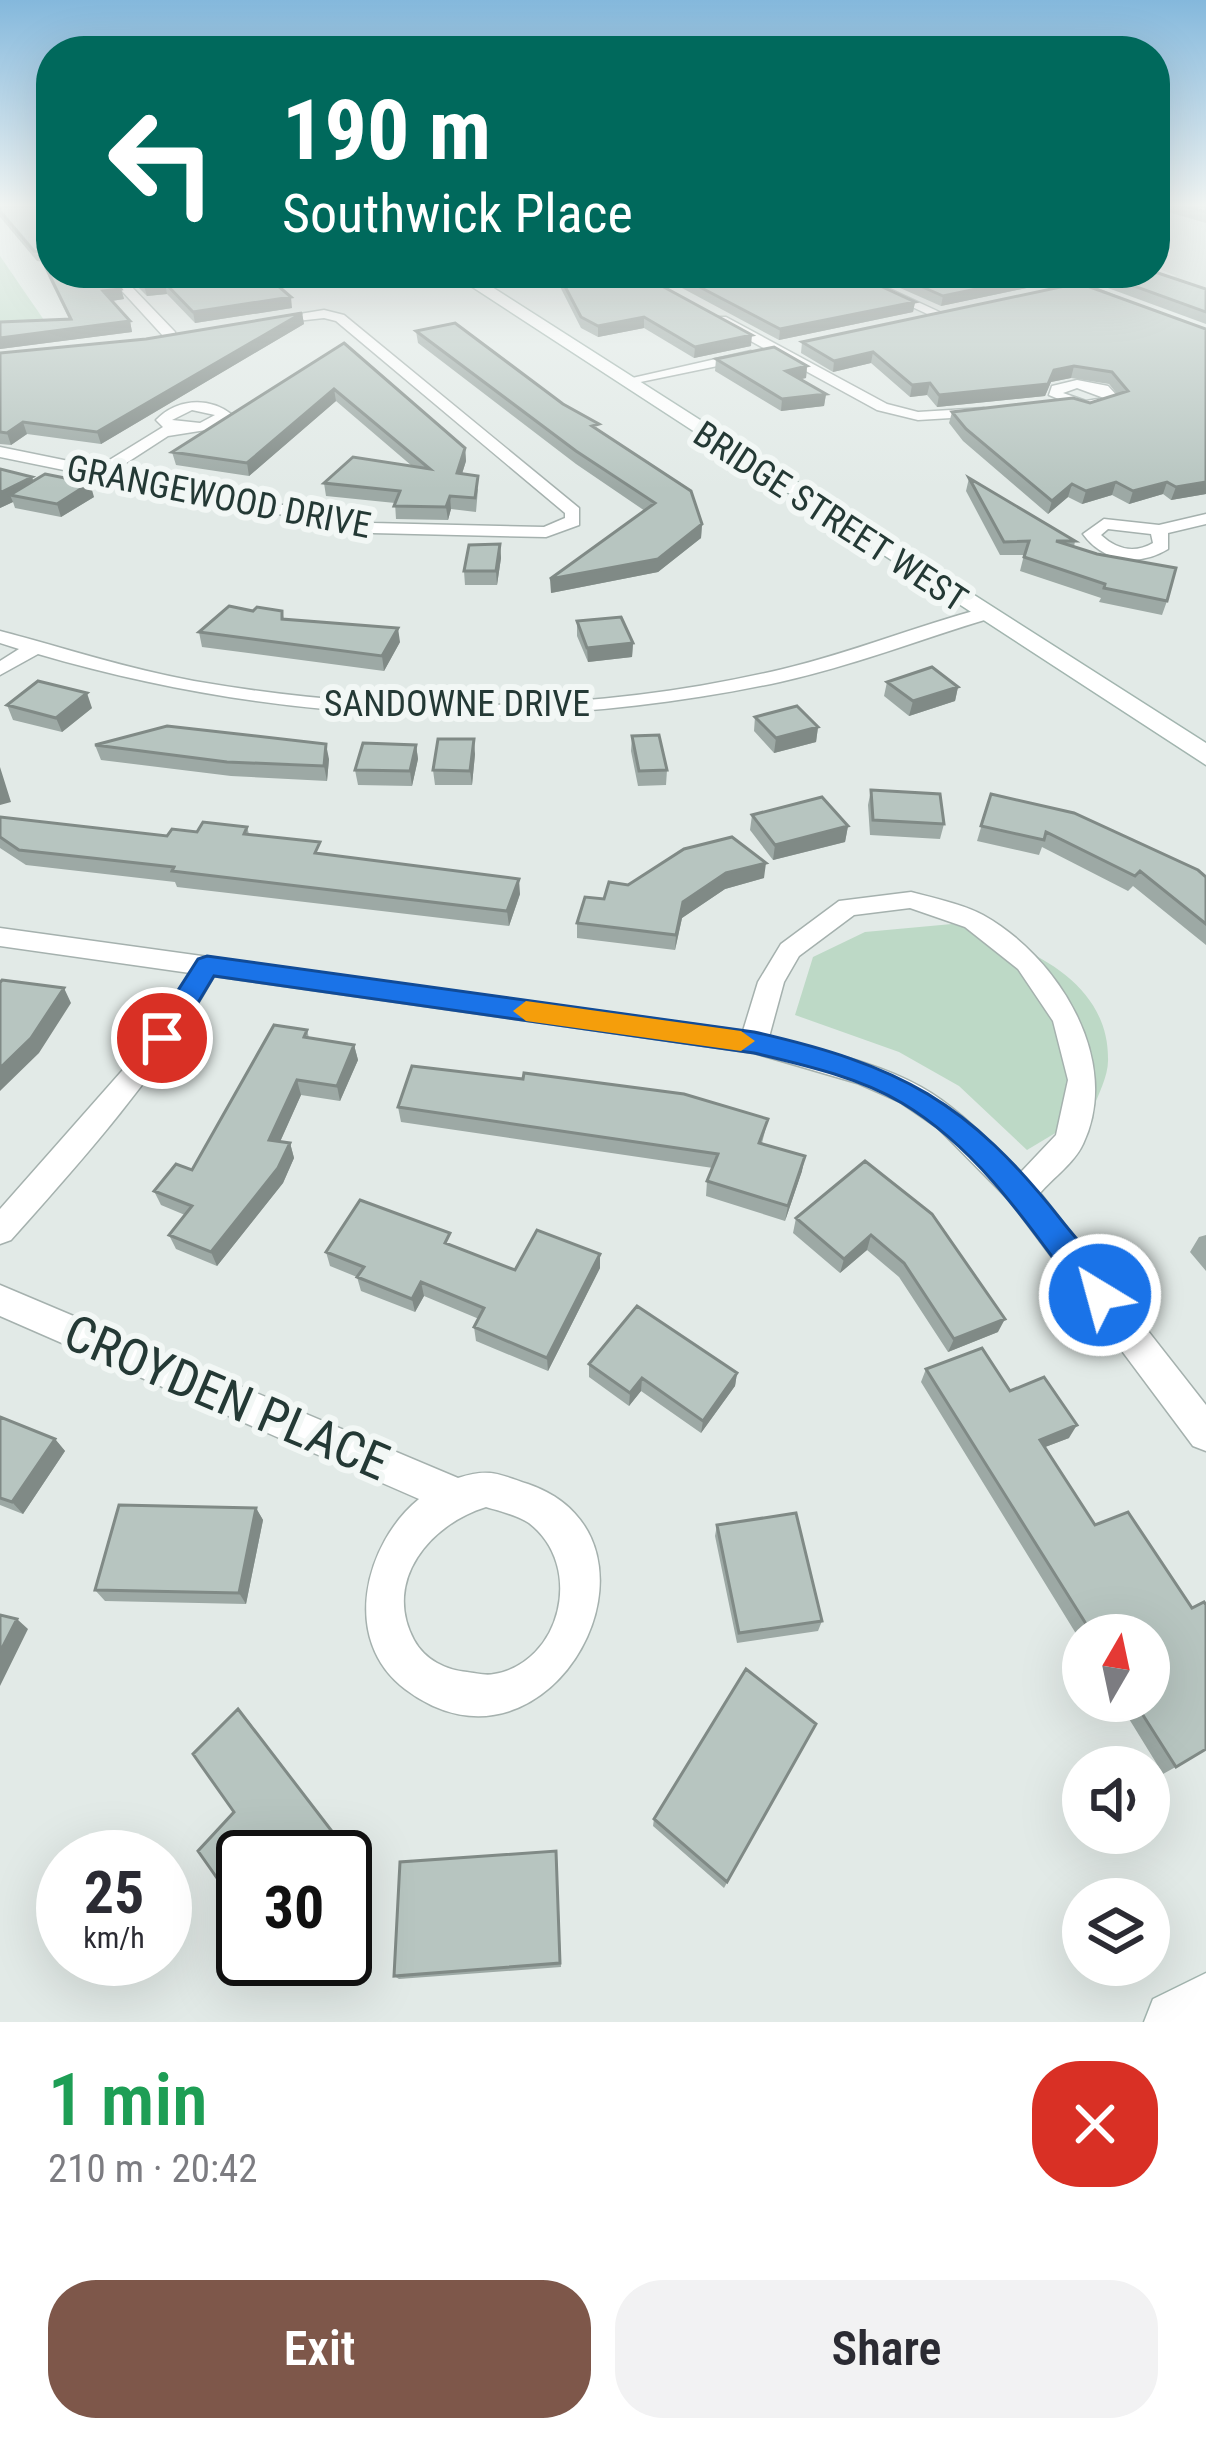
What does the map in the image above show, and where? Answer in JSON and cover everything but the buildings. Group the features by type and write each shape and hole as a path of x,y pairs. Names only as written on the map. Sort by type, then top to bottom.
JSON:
{"main road":[{"name":"BRIDGE STREET WEST","path":"501,300 1206,756"},
{"path":"1176,2022 1206,2005"}],"street":[{"path":"137,300 170,335"},
{"path":"907,300 940,315"},
{"path":"1118,300 1129,304"},
{"path":"916,320 960,310"},
{"path":"708,313 882,406 918,416 997,410"},
{"name":"GRANGEWOOD DRIVE","path":"0,452 372,528 546,532 573,521 573,512 340,318 324,314 256,322"},
{"path":"152,338 191,332"},
{"path":"626,381 799,345"},
{"path":"1043,404 1066,401"},
{"path":"98,474 174,428"},
{"path":"1159,530 1206,519"},
{"name":"SANDOWNE DRIVE","path":"0,637 126,675 266,701 410,711 535,710 735,685 984,614"},
{"path":"0,669 34,648"},
{"path":"754,1043 775,972 791,949 821,923 843,913 908,900 951,904 1017,921"},
{"path":"0,937 754,1043 823,1058 910,1094 948,1120 1021,1192 1206,1434"},
{"path":"0,1230 117,1102 187,1004 207,966"},
{"path":"1021,1192 1053,1181 1102,1149"},
{"name":"CROYDEN PLACE","path":"0,1300 454,1495 487,1487 519,1493 548,1508 569,1534 581,1567 581,1605 568,1642 542,1673 507,1693 468,1697 426,1682 395,1648 384,1603 392,1557 417,1520 454,1495"}],"green space":[{"path":"0,300 30,300 46,323 0,325"},
{"path":"952,924 1004,941 1054,967 1093,1005 1104,1029 1108,1065 1092,1111 1027,1150 959,1086 899,1052 795,1015 813,957 865,932"}],"slow traffic":[{"path":"526,1011 741,1041"}],"route":[{"path":"162,1038 207,966 754,1043 823,1058 910,1094 948,1120 1021,1192 1100,1295"}]}
